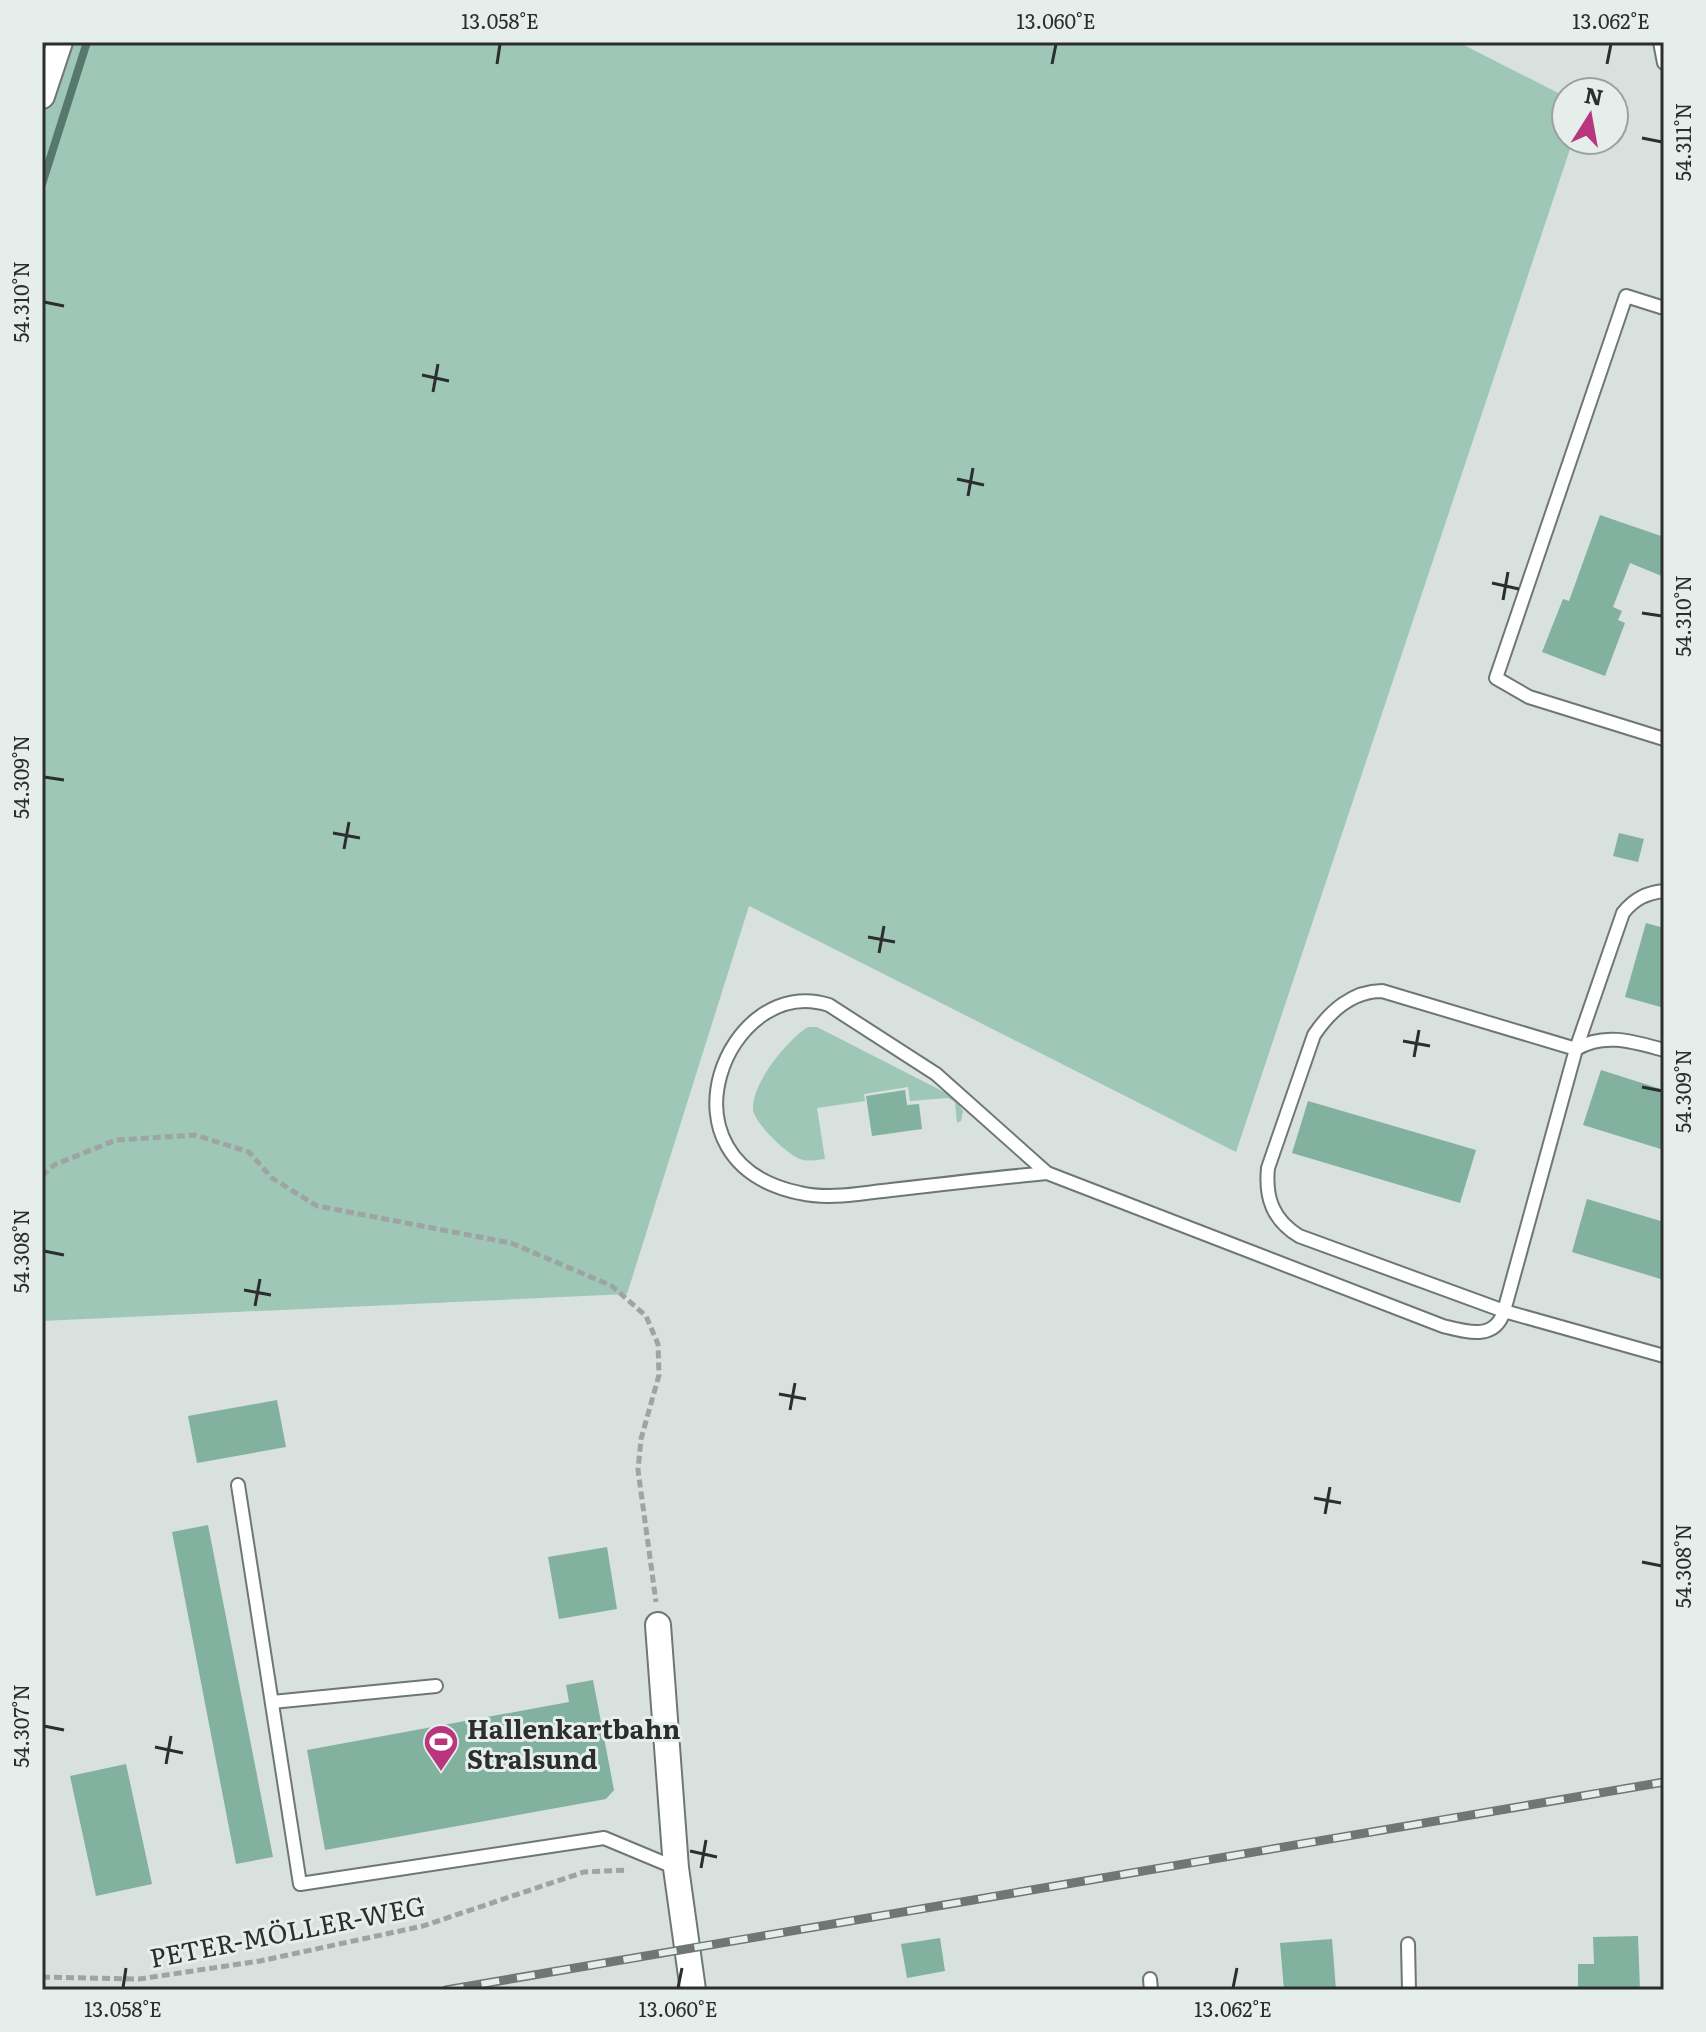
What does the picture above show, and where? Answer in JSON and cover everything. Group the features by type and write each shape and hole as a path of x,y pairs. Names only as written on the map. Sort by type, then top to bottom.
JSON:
{"street":[{"path":"42,96 60,42"},
{"path":"658,1625 676,1868 693,1990"}],"lane":[{"path":"1660,42 1664,63"},
{"path":"1664,308 1626,296 1496,678 1529,697 1664,739"},
{"path":"1047,1173 828,1196 791,1191 763,1181 733,1155 717,1123 717,1087 733,1047 757,1018 779,1004 806,999 818,1001 936,1074 1047,1173 1443,1326 1488,1332 1499,1322 1504,1311 1576,1049 1623,913 1632,901 1651,892 1664,891"},
{"path":"1664,1050 1614,1039 1587,1042 1576,1049 1382,991 1363,992 1329,1015 1314,1035 1272,1153 1267,1184 1275,1215 1299,1236 1504,1311 1664,1356"},
{"path":"238,1485 300,1884 604,1838 676,1868"},
{"path":"272,1702 436,1686"},
{"path":"1408,1944 1409,1990"}],"path":[{"path":"42,1176 54,1165 116,1140 195,1135 249,1152 272,1178 317,1206 511,1243 612,1286 646,1316 658,1344 659,1375 641,1439 638,1470 658,1625"},
{"name":"PETER-MÖLLER-WEG","path":"42,1977 139,1979 260,1961 423,1926 584,1872 630,1870"}],"green space":[{"path":"60,42 1458,42 1550,89 1550,156 1568,156 1236,1152 749,906 627,1294 42,1321 42,96"},
{"path":"808,1027 817,1027 954,1097 963,1111 961,1121 957,1123 955,1102 948,1098 910,1101 908,1087 864,1094 865,1101 817,1108 825,1159 806,1160 794,1156 765,1130 755,1115 754,1099 772,1063"}],"building":[{"path":"1600,515 1664,537 1664,577 1630,563 1613,607 1622,611 1618,620 1625,623 1605,676 1542,652 1563,599 1569,601"},
{"path":"1619,833 1644,839 1638,862 1613,856"},
{"path":"1646,923 1664,928 1664,1008 1625,997"},
{"path":"1601,1070 1664,1090 1664,1150 1583,1125"},
{"path":"905,1090 907,1105 919,1104 922,1129 872,1136 866,1096"},
{"path":"1308,1101 1476,1150 1460,1203 1292,1153"},
{"path":"1587,1199 1664,1222 1664,1280 1572,1252"},
{"path":"277,1400 286,1447 197,1463 188,1416"},
{"path":"208,1525 273,1857 236,1864 172,1532"},
{"path":"607,1547 617,1609 559,1619 548,1557"},
{"path":"593,1680 614,1790 606,1799 325,1850 307,1750 569,1702 566,1685"},
{"path":"126,1764 152,1884 96,1896 70,1776"},
{"path":"1638,1936 1640,1990 1578,1990 1578,1964 1594,1964 1593,1937"},
{"path":"940,1938 945,1971 907,1978 901,1944"},
{"path":"1332,1939 1336,1990 1284,1990 1280,1943"}],"waterway":[{"path":"42,184 87,42"}],"railway":[{"path":"446,1990 1664,1782"}],"place":[{"name":"Hallenkartbahn Stralsund","path":"441,1773"}]}
